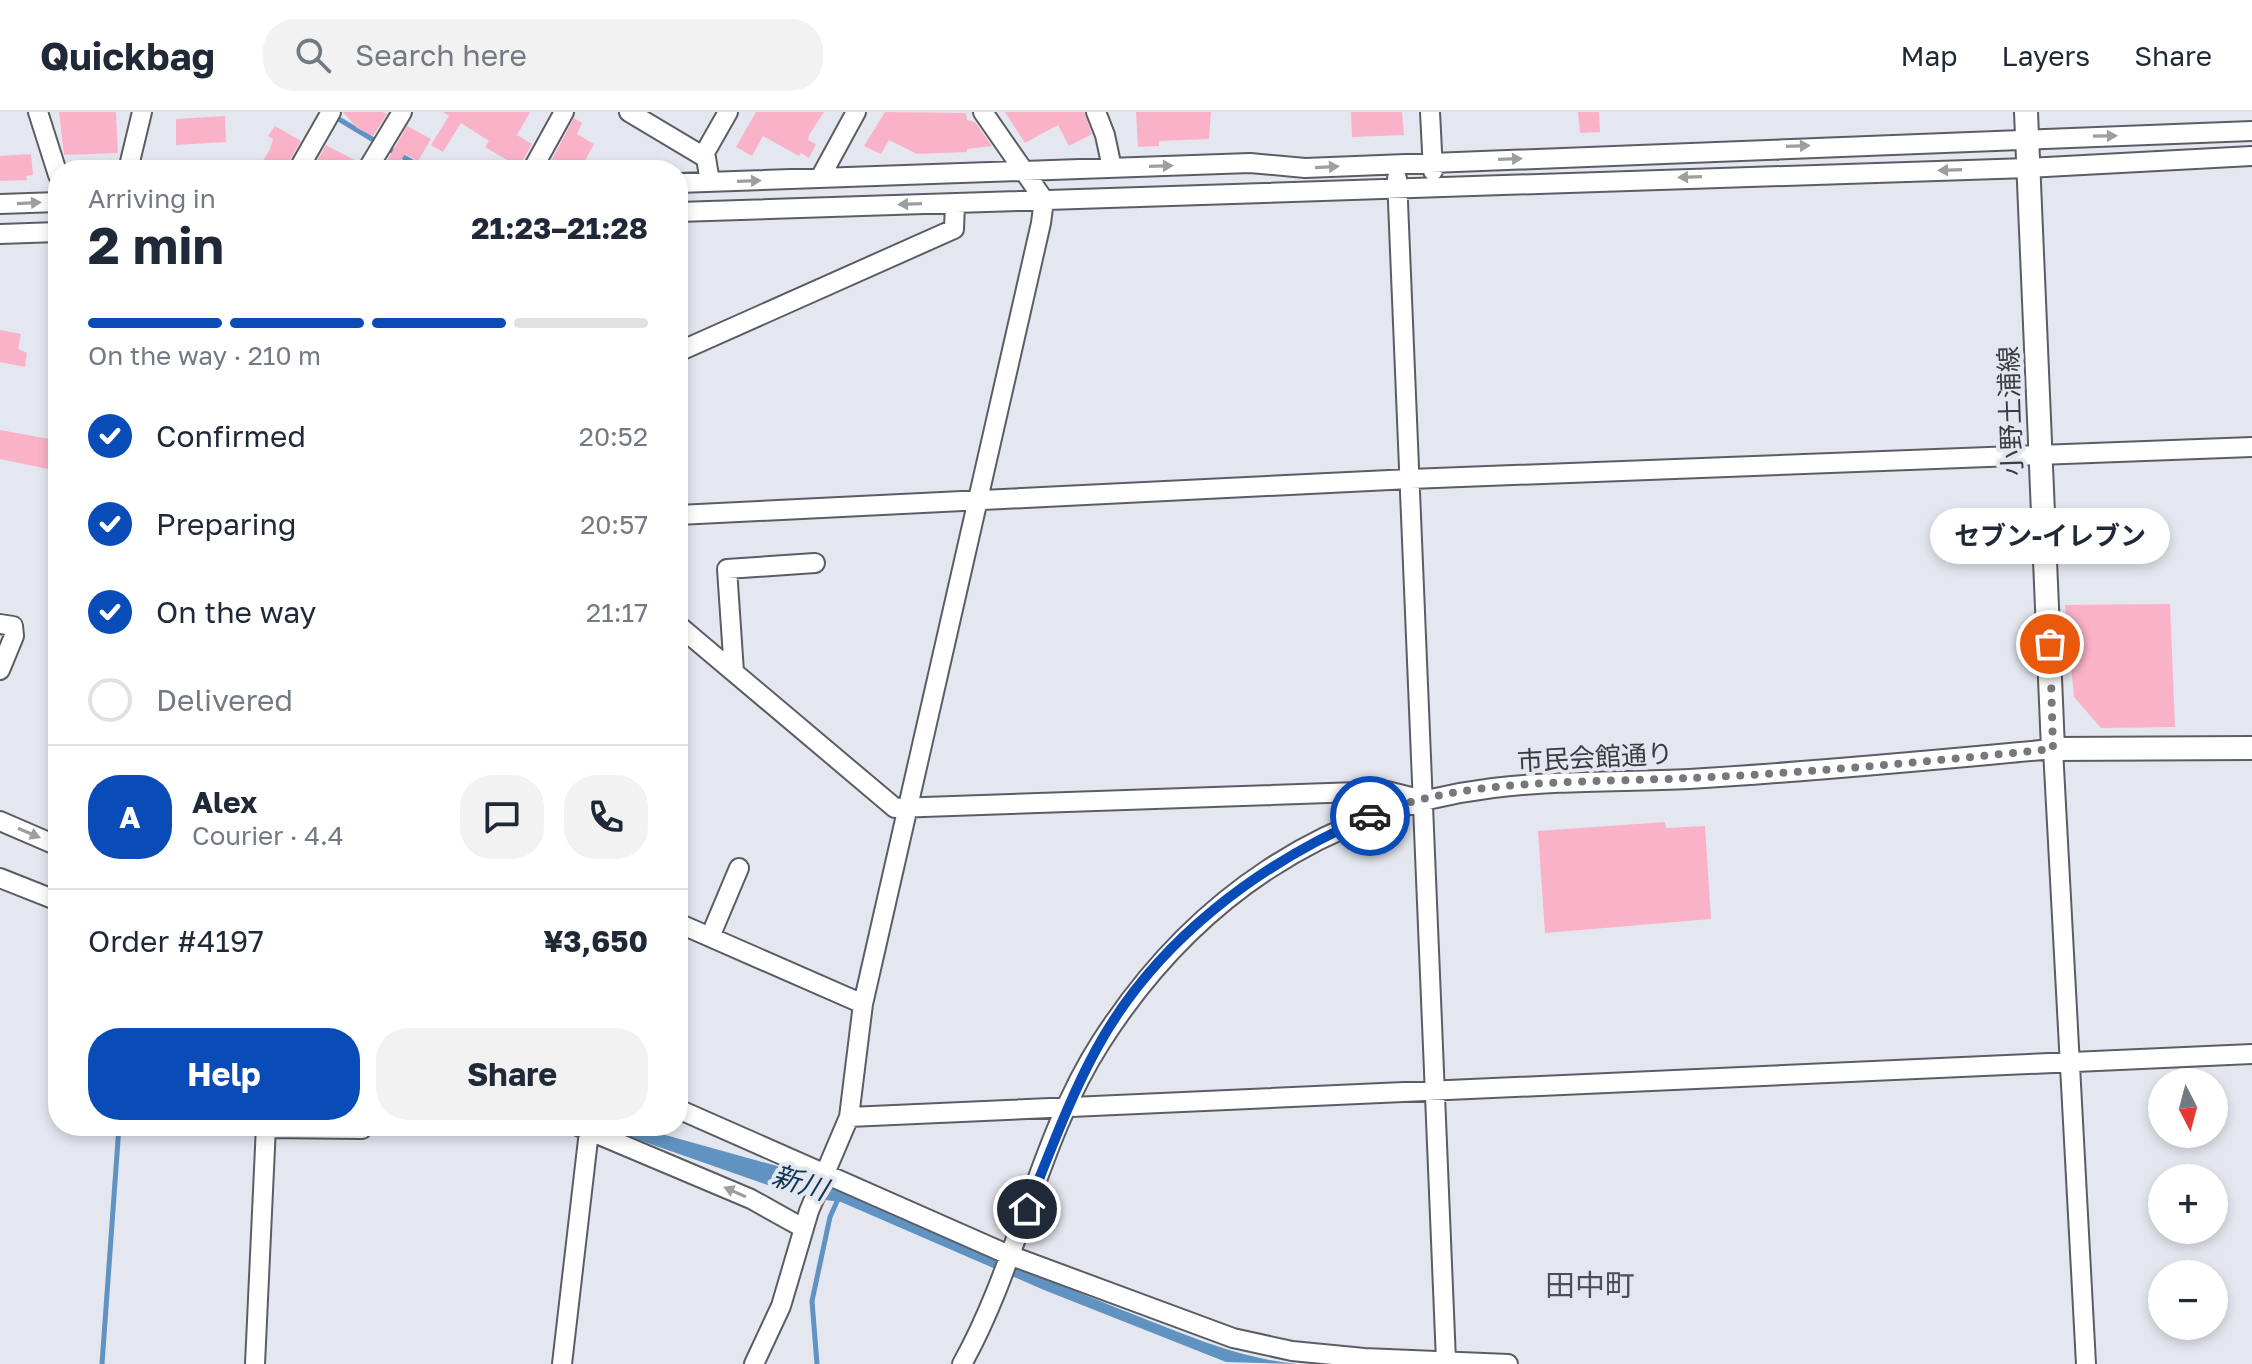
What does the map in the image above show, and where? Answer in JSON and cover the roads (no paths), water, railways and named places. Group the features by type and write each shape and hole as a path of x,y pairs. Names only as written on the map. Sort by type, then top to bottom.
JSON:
{"main road":[{"name":"小野土浦線","path":"2026,112 2053,749"},
{"path":"2053,749 2252,748"}],"street":[{"path":"38,112 53,160"},
{"path":"130,160 142,112"},
{"path":"304,160 331,112"},
{"path":"373,160 402,112"},
{"path":"538,160 564,112"},
{"path":"629,112 703,156 710,182"},
{"path":"703,156 728,112"},
{"path":"820,178 856,112"},
{"path":"754,1364 781,1306 806,1220 849,1117 863,1004 979,501 1044,200 983,112"},
{"path":"1096,112 1112,168"},
{"path":"1430,112 1434,186"},
{"path":"688,183 1112,168 1433,162 2027,137 2252,131"},
{"path":"688,212 2028,168 2252,156"},
{"path":"1396,163 1446,1361"},
{"path":"0,204 48,202"},
{"path":"688,348 954,229 955,203"},
{"path":"0,234 48,232"},
{"path":"688,515 1410,479 2252,447"},
{"path":"734,672 727,569 815,563"},
{"path":"0,624 13,626 14,636 0,670"},
{"path":"688,633 895,808 908,810 1387,791 1423,800"},
{"path":"2053,749 2086,1364"},
{"name":"市民会館通り","path":"962,1364 1069,1105 1099,1045 1137,990 1226,898 1317,839 1381,811 1493,788 1691,778 2053,749"},
{"path":"0,821 48,842"},
{"path":"710,937 739,868"},
{"path":"0,878 48,897"},
{"path":"688,927 863,1004"},
{"path":"849,1117 2252,1054"},
{"path":"688,1114 1009,1255 1233,1338 1292,1351 1508,1364"},
{"path":"255,1364 266,1136"},
{"path":"562,1364 582,1136"},
{"path":"602,1136 806,1220"}],"water":[{"name":"新川","path":"628,1136 669,1136 813,1176 840,1191 1165,1327 1230,1350 1297,1364 1226,1362 1044,1290 841,1202 802,1197"}],"waterway":[{"path":"337,118 377,142"},
{"path":"387,148 409,160"},
{"path":"102,1364 118,1136"},
{"path":"817,1364 812,1301 830,1217 839,1197"}],"place":[{"name":"セブン-イレブン","path":"2050,644"}],"district":[{"name":"田中町","path":"1590,1285"}]}
